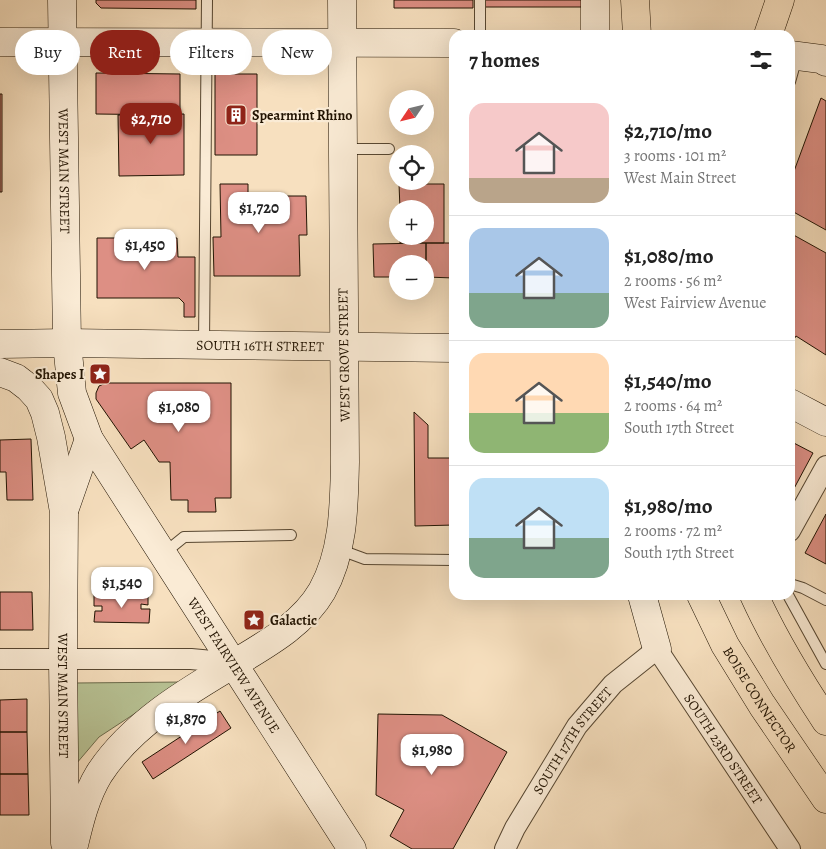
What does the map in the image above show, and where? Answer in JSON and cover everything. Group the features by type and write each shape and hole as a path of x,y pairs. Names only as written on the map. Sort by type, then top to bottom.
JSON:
{"highway":[{"path":"635,0 637,30"},
{"path":"770,30 780,0"},
{"name":"BOISE CONNECTOR","path":"703,600 725,646 762,705 826,799"},
{"path":"756,600 766,622 799,680 826,721"}],"main road":[{"name":"WEST MAIN STREET","path":"62,0 63,30"},
{"name":"WEST GROVE STREET","path":"234,663 270,642 299,620 321,592 335,562 345,498 342,0"},
{"path":"595,0 595,30"},
{"path":"0,42 15,42"},
{"path":"80,42 170,43"},
{"path":"252,43 449,42"},
{"path":"795,55 821,59 826,62"},
{"name":"WEST MAIN STREET","path":"63,75 67,343"},
{"name":"SOUTH 16TH STREET","path":"0,344 67,343 449,348"},
{"name":"WEST FAIRVIEW AVENUE","path":"67,343 72,393 89,439 352,849"},
{"path":"0,372 16,378 39,399 51,437 64,512"},
{"path":"795,406 826,422"},
{"path":"64,512 89,439"},
{"name":"WEST MAIN STREET","path":"64,512 63,659 66,849"},
{"path":"643,600 657,649"},
{"path":"73,849 89,795 99,775 119,748 144,724 173,702 234,663"}],"street":[{"path":"795,522 826,466"},
{"name":"SOUTH 17TH STREET","path":"505,849 515,828 577,726 613,684 657,649"},
{"name":"SOUTH 23RD STREET","path":"657,649 790,849"},
{"path":"0,659 191,659 234,663"}],"lane":[{"path":"207,0 208,30"},
{"path":"480,0 480,30"},
{"path":"204,345 208,75"},
{"path":"342,149 389,149"},
{"path":"162,555 184,537 291,535"},
{"path":"337,549 365,559 449,560"},
{"path":"795,586 826,600"},
{"path":"791,600 826,664"}],"green space":[{"path":"183,682 99,737 76,764 75,683"}],"building":[{"path":"96,0 196,0 196,9 101,8 96,3"},
{"path":"394,0 473,0 473,8 394,8"},
{"path":"485,0 585,0 585,7 485,7"},
{"name":"Spearmint Rhino","path":"257,74 257,155 215,155 215,75"},
{"path":"96,75 180,75 180,115 96,114"},
{"path":"0,94 2,94 2,192 0,192"},
{"path":"821,98 826,101 826,230 795,213 795,168"},
{"path":"184,114 184,175 119,176 118,115"},
{"path":"220,184 248,184 248,196 306,196 307,235 299,235 300,276 214,276 213,237 221,237"},
{"path":"434,184 444,184 444,243 434,243 434,200 400,200 399,190 434,190"},
{"path":"795,236 826,253 826,355 796,336 795,338"},
{"path":"97,238 177,238 178,257 195,257 195,317 184,317 184,303 179,298 97,298"},
{"path":"449,243 449,278 434,277 434,255 426,255 426,245"},
{"path":"373,244 426,245 426,255 389,255 389,277 374,277"},
{"path":"106,383 231,383 231,498 215,498 216,512 188,512 188,500 171,500 170,462 159,462 144,440 131,449 96,399 99,386"},
{"path":"414,412 428,425 428,458 449,458 449,525 415,526"},
{"path":"31,439 33,500 7,500 6,472 0,472 0,440"},
{"path":"795,444 813,453 795,487"},
{"path":"826,514 826,564 805,553"},
{"path":"0,592 32,592 33,630 0,630"},
{"path":"94,594 148,595 148,605 141,604 141,609 150,609 149,623 94,622 95,611 102,611 102,606 94,606"},
{"path":"27,699 27,732 0,732 0,700"},
{"path":"220,711 231,728 153,779 142,762"},
{"path":"378,714 442,715 507,752 453,849 412,849 390,836 404,810 376,795"},
{"path":"0,732 27,732 28,774 0,774"},
{"path":"0,774 28,774 29,815 0,815"}],"place":[{"name":"Spearmint Rhino","path":"236,115"},
{"name":"Shapes I","path":"100,374"},
{"name":"Galactic","path":"254,620"}]}
